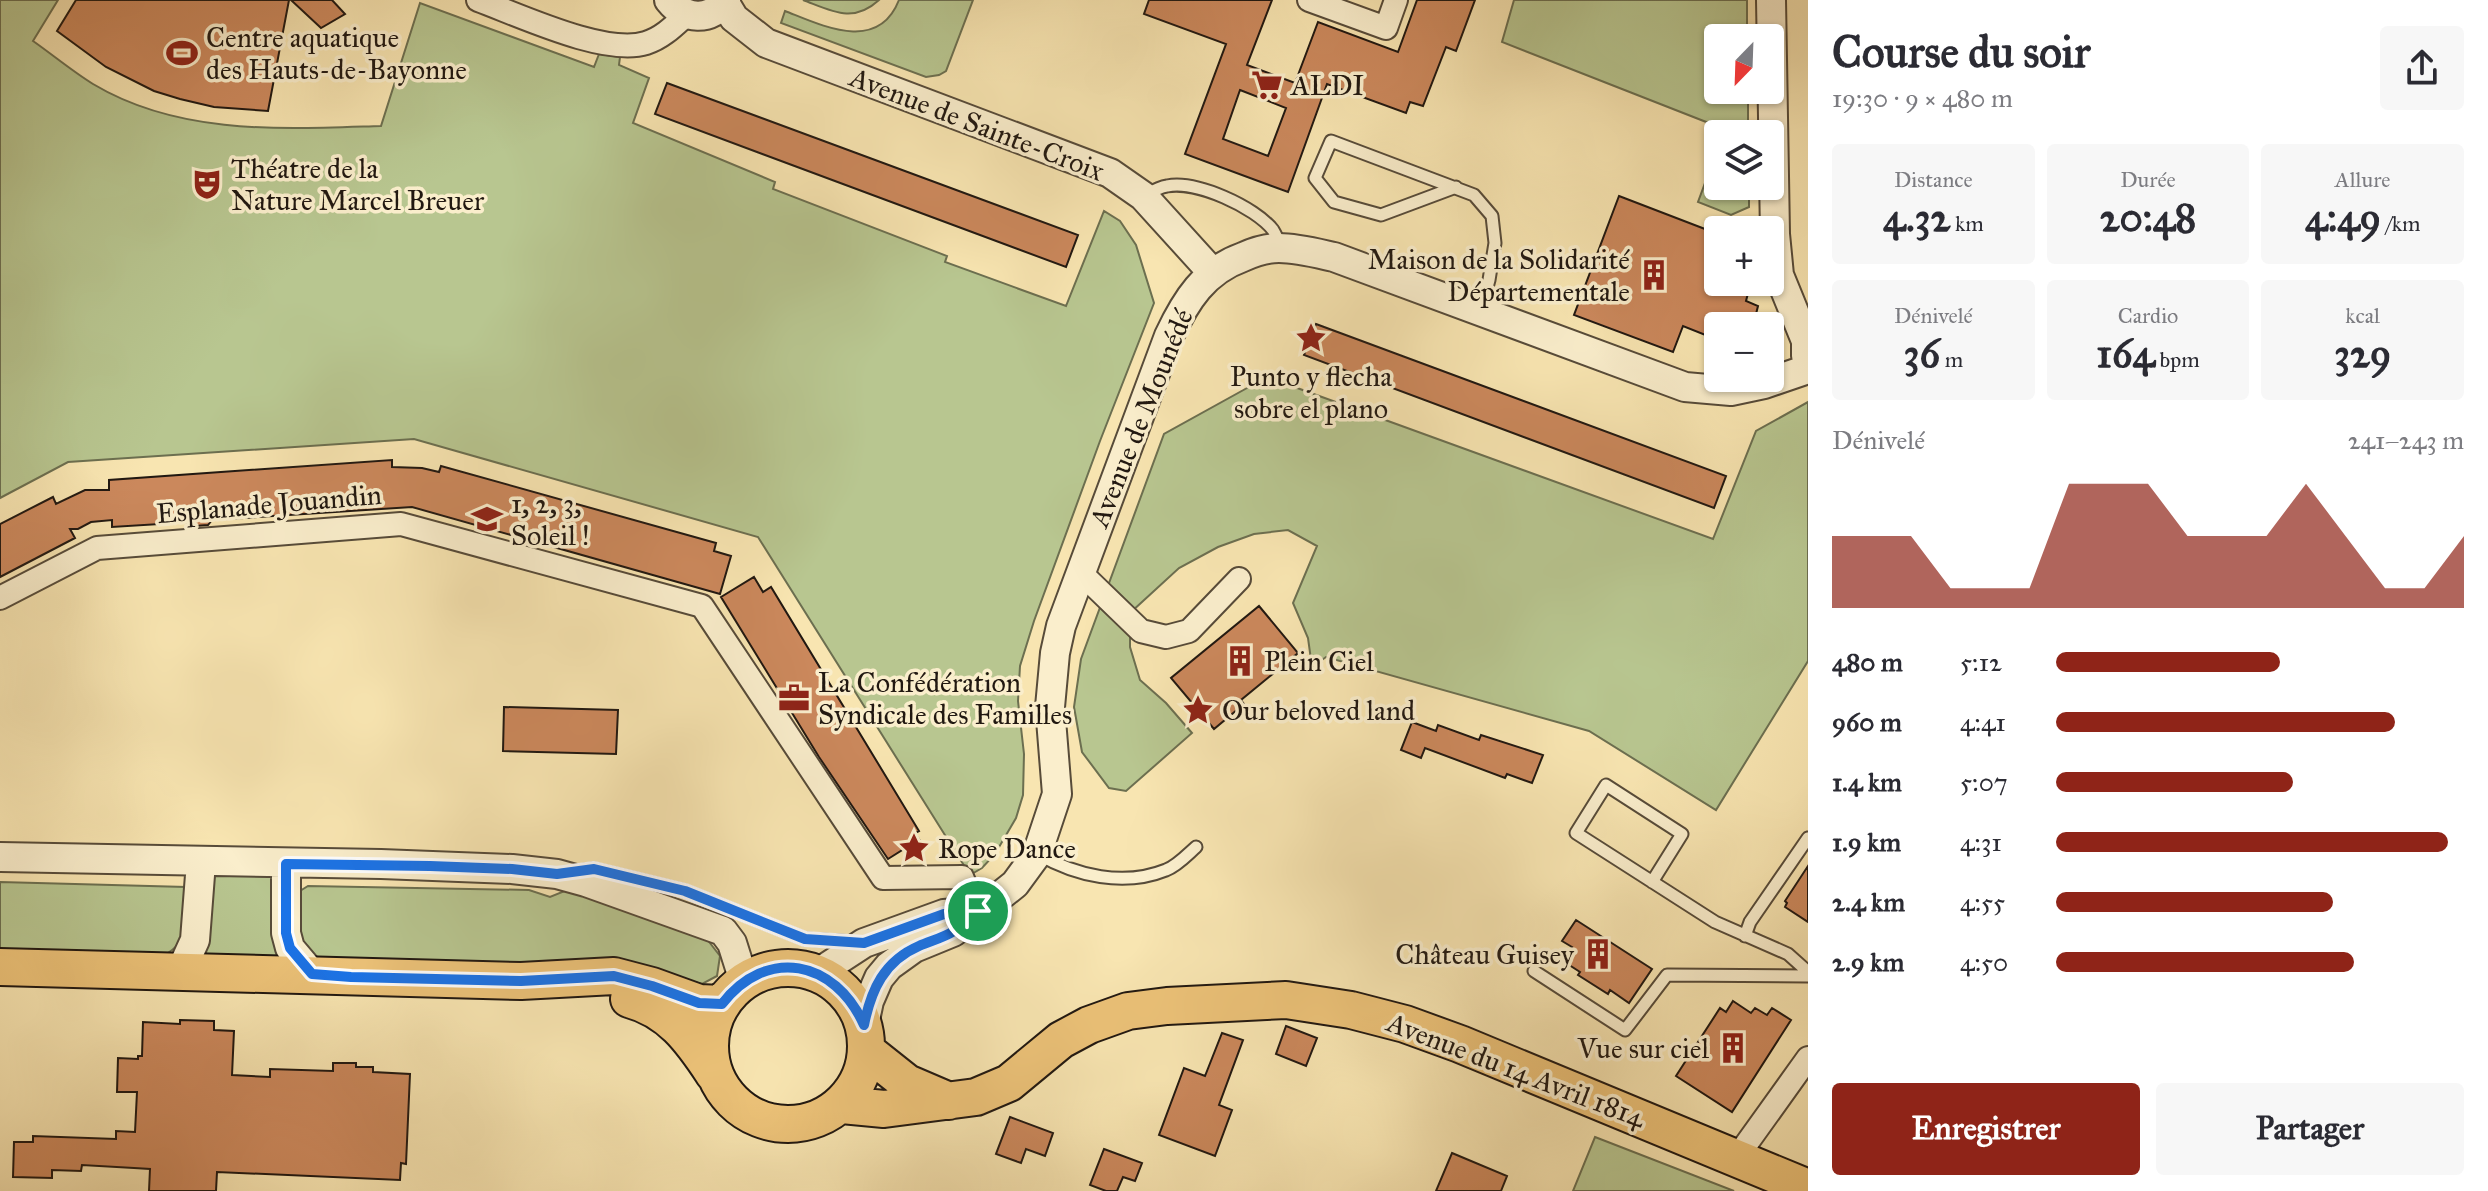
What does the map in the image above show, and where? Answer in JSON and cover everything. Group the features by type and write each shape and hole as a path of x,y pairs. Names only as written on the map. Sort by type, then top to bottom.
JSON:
{"main road":[{"path":"0,967 521,981 614,976 699,1003 733,993 763,972 784,968 818,973 842,989 856,1006 866,1039 907,1083 950,1101"},
{"path":"521,981 646,1004 673,1020 694,1043 726,1094 741,1110 760,1120 782,1125 806,1124 842,1105 857,1085 866,1039"},
{"path":"715,1075 709,1051 712,1027 733,993"},
{"name":"Avenue du 14 Avril 1814","path":"842,1105 884,1109 976,1097 1009,1083 1061,1040 1089,1025 1128,1011 1286,1000 1351,1010 1405,1024 1808,1188"}],"street":[{"path":"478,0 587,40 628,45 644,44 662,36 678,7 697,17 717,11 726,2"},
{"path":"1309,0 1386,28 1396,0"},
{"path":"1771,0 1775,234 1779,275 1806,341 1808,359"},
{"name":"Avenue de Sainte-Croix","path":"726,2 734,18 766,43 1110,173 1143,196 1212,272"},
{"name":"Avenue de Mounédé","path":"972,900 985,908 1015,884 1037,854 1057,794 1050,707 1061,626 1169,336 1183,306 1212,272 1235,259 1281,248 1334,257 1685,387 1731,391 1808,369"},
{"name":"Esplanade Jouandin","path":"0,598 97,548 401,524 702,606 883,878 962,877 972,900"},
{"path":"1081,573 1141,631 1166,637 1189,631 1239,579"},
{"path":"0,857 430,866 557,874 600,886 723,931 732,943 733,993"},
{"path":"180,973 195,940 201,862"},
{"path":"286,864 286,933 290,948 312,974"},
{"name":"Avenue de Mounédé","path":"818,973 864,943 944,914 972,900"},
{"name":"Avenue de Mounédé","path":"866,1039 869,1001 879,978 889,966 914,948 953,932 972,900"},
{"path":"1737,1157 1808,1058"}],"lane":[{"path":"1456,187 1381,215 1334,202 1315,178 1331,141 1456,187 1474,195 1492,216 1495,243 1480,312"},
{"path":"1143,196 1168,185 1185,185 1224,198 1261,219 1273,231 1281,248"},
{"path":"1652,882 1682,834 1606,785 1576,833 1652,882 1715,922 1788,954 1808,974"},
{"path":"1745,936 1750,922 1808,838"},
{"path":"1037,854 1075,872 1114,878 1169,870 1196,847"},
{"path":"557,874 594,869 685,891 805,939 914,948"},
{"path":"1534,971 1625,1030 1667,975 1808,974"}],"green space":[{"path":"0,0 58,0 33,41 93,84 126,101 161,113 233,126 381,126 420,3 594,67 599,54 620,57 619,65 649,78 633,123 775,182 773,189 947,256 945,262 1066,306 1104,211 1120,221 1136,245 1154,303 1100,441 1020,666 1018,701 1024,754 1023,795 1016,818 995,854 970,875 758,537 414,439 68,462 0,498"},
{"path":"803,0 879,0 860,12 842,13"},
{"path":"899,0 973,0 946,71 926,77 781,23 785,11 831,28 863,31 890,17"},
{"path":"1514,0 1747,0 1747,24 1704,24 1704,104 1748,104 1748,120 1704,121 1502,42"},
{"path":"1704,186 1704,200 1749,200 1749,207 1731,215 1698,202"},
{"path":"1267,377 1713,539 1756,431 1808,402 1808,661 1716,810 1589,731 1326,657 1312,667 1308,638 1293,603 1317,546 1288,530 1254,534 1218,547 1179,568 1130,613 1130,647 1140,680 1166,703 1192,733 1126,791 1109,788 1082,752 1074,707 1081,659 1164,434"},
{"path":"211,875 276,875 289,958 201,959"},
{"path":"0,882 186,887 188,927 182,941 165,955 0,954"},
{"path":"308,886 529,890 550,897 567,890 703,934 720,956 717,976 702,984 672,976 315,962 300,941 300,891"},
{"path":"1595,1137 1734,1191 1573,1191"}],"building":[{"name":"Centre aquatique des Hauts-de-Bayonne","path":"76,0 289,0 268,111 214,107 180,99 154,91 106,67 57,31"},
{"name":"Centre aquatique des Hauts-de-Bayonne","path":"291,0 332,0 345,14 321,28"},
{"path":"1149,0 1272,0 1247,65 1295,83 1318,22 1398,52 1417,0 1475,0 1456,51 1446,47 1423,106 1410,102 1406,113 1327,84 1288,192 1185,154 1226,44 1144,14","holes":["1240,90 1286,108 1268,156 1223,139"]},
{"path":"667,83 1078,235 1066,267 655,114"},
{"name":"Maison de la Solidarité Départementale","path":"1619,196 1704,229 1704,296 1747,296 1746,301 1758,306 1756,312 1704,312 1704,334 1683,326 1673,352 1574,315"},
{"path":"1316,324 1726,476 1714,508 1304,355"},
{"path":"392,460 392,467 439,472 441,466 716,543 714,551 731,556 720,594 412,507 212,520 208,525 195,526 192,522 112,527 112,520 91,522 78,529 70,529 75,538 0,577 0,524 53,497 56,504 85,490 109,490 109,480"},
{"path":"754,577 763,592 771,587 919,831 915,833 922,844 906,853 904,849 888,859 819,757 721,597"},
{"name":"Plein Ciel","path":"1259,606 1298,653 1241,700 1244,704 1214,729 1171,678"},
{"path":"504,707 618,710 616,754 503,751"},
{"path":"1412,722 1436,731 1438,725 1479,740 1481,735 1543,755 1532,783 1507,774 1505,778 1425,748 1421,758 1401,750"},
{"path":"1808,866 1808,922 1785,907 1785,901"},
{"name":"Château Guisey","path":"1576,920 1652,969 1629,1003 1578,975 1580,972 1563,961 1572,947 1562,941"},
{"name":"Vue sur ciel","path":"1733,1001 1751,1013 1755,1008 1767,1015 1772,1008 1791,1020 1732,1112 1676,1076 1720,1008 1726,1012"},
{"path":"180,1020 214,1021 214,1030 234,1031 232,1075 270,1077 270,1069 333,1071 333,1063 356,1063 356,1067 373,1067 373,1072 410,1074 406,1164 401,1163 400,1180 217,1172 216,1191 149,1191 150,1169 82,1165 81,1171 52,1170 52,1178 13,1177 14,1142 33,1142 33,1136 116,1139 116,1131 135,1132 137,1092 117,1092 118,1058 138,1059 142,1056 143,1022 180,1024"},
{"path":"1286,1026 1317,1038 1306,1066 1276,1054"},
{"path":"1222,1033 1243,1040 1219,1105 1232,1110 1215,1156 1159,1135 1184,1068 1205,1076"},
{"path":"1010,1117 1053,1133 1045,1156 1026,1149 1021,1163 996,1154"},
{"path":"1104,1149 1142,1163 1135,1181 1123,1177 1117,1191 1090,1185"},
{"path":"1452,1153 1507,1176 1501,1191 1436,1191"}],"place":[{"name":"Centre aquatique des Hauts-de-Bayonne","path":"182,53"},
{"name":"ALDI","path":"1267,85"},
{"name":"Théatre de la Nature Marcel Breuer","path":"207,184"},
{"name":"Maison de la Solidarité Départementale","path":"1654,275"},
{"name":"Punto y flecha sobre el plano","path":"1311,338"},
{"name":"1, 2, 3, Soleil !","path":"487,519"},
{"name":"Plein Ciel","path":"1240,661"},
{"name":"La Confédération Syndicale des Familles","path":"794,698"},
{"name":"Our beloved land","path":"1198,710"},
{"name":"Rope Dance","path":"914,848"},
{"name":"Château Guisey","path":"1598,954"},
{"name":"Vue sur ciel","path":"1733,1048"}],"route":[{"path":"286,864 381,864 512,869 557,874 594,869 685,891 805,939 864,943 944,914 978,911 953,932 914,948 889,966 879,978 869,1001 864,1025 856,1006 842,989 818,973 806,970 784,968 763,972 744,981 722,1004 699,1003 614,976 521,981 312,974 290,948 286,933 286,864"}]}
